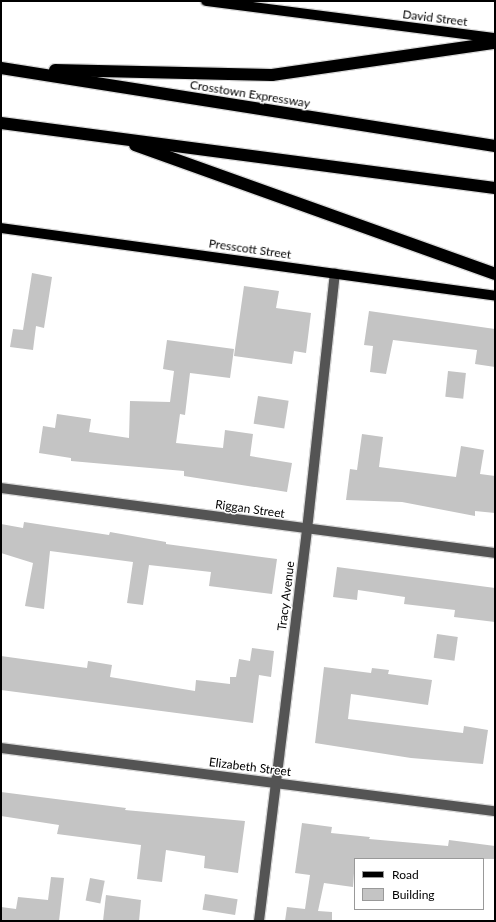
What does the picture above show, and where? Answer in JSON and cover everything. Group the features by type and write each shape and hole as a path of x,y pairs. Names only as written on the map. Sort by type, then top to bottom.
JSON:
{"highway":[{"path":"4,68 272,75 495,43"},
{"name":"Crosstown Expressway","path":"4,68 495,146"},
{"path":"1,123 495,188"},
{"path":"113,137 495,274"}],"main road":[{"name":"David Street","path":"206,1 234,3 495,38"},
{"name":"Presscott Street","path":"1,228 495,296"}],"street":[{"name":"Tracy Avenue","path":"259,921 307,530 335,274"},
{"name":"Riggan Street","path":"1,488 307,530 495,553"},
{"name":"Elizabeth Street","path":"1,748 495,811"}],"building":[{"path":"32,273 52,277 44,328 36,326 33,350 10,347 13,329 23,330"},
{"path":"244,286 279,291 276,308 311,313 306,353 294,351 292,364 234,356"},
{"path":"369,311 495,329 495,367 475,364 477,350 393,340 386,374 370,372 373,346 364,345"},
{"path":"167,340 234,349 230,378 190,373 185,415 180,414 176,443 223,448 225,430 253,434 250,456 292,463 287,492 184,476 184,471 71,461 71,458 39,453 43,426 55,428 57,414 91,419 89,432 129,438 130,401 170,402 174,371 163,369"},
{"path":"448,371 466,373 463,399 445,397"},
{"path":"258,396 289,401 284,429 254,424"},
{"path":"362,434 383,437 379,467 456,477 461,446 484,450 480,474 495,476 495,513 475,511 475,516 402,502 346,500 350,469 357,470"},
{"path":"24,522 109,535 110,532 166,542 166,544 277,559 272,594 209,586 211,572 149,565 143,605 127,603 133,562 50,551 44,609 25,606 33,563 1,553 1,524 23,528"},
{"path":"337,567 495,588 495,622 454,617 455,610 404,604 405,597 358,590 357,600 333,597"},
{"path":"437,634 458,637 454,661 434,658"},
{"path":"252,648 274,651 271,677 259,675 253,723 1,690 1,656 87,668 88,661 112,665 110,677 195,691 196,680 230,684 230,677 236,677 239,659 250,661"},
{"path":"324,667 371,673 372,668 389,670 388,674 432,680 428,705 351,694 348,719 463,733 464,726 488,730 483,764 411,758 315,743"},
{"path":"1,792 126,808 125,810 245,821 238,873 204,868 205,856 166,850 162,882 137,879 141,845 57,834 59,825 1,816"},
{"path":"302,823 332,827 331,833 370,837 369,839 448,846 449,840 495,846 495,859 354,858 353,887 324,883 318,911 332,912 332,921 285,921 287,907 305,909 310,875 295,873"},
{"path":"51,877 64,878 59,921 1,921 1,907 16,909 18,897 48,900"},
{"path":"90,878 105,881 100,903 86,901"},
{"path":"205,894 238,899 235,915 202,910"},
{"path":"106,895 141,900 139,921 103,921"}]}
